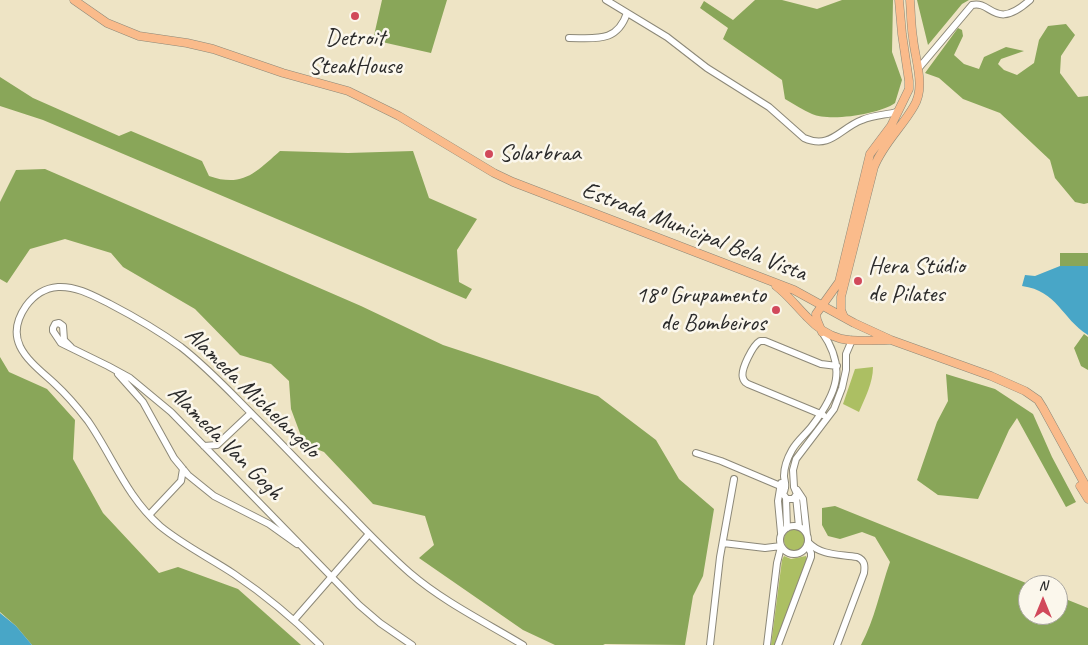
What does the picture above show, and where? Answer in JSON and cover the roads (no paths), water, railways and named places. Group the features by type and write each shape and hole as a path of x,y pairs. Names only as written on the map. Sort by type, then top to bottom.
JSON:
{"main road":[{"name":"Estrada Municipal Bela Vista","path":"74,0 106,22 139,36 213,49 283,73 348,91 399,116 513,182 767,279 803,294 854,323 891,340 1017,387 1038,400 1088,490"},
{"path":"899,0 909,85 913,94 919,91"},
{"path":"844,317 840,310 841,297 874,167 880,154 915,105 919,91 920,82 910,0"},
{"path":"900,10 904,8 908,10 911,16"},
{"path":"822,332 816,317 822,304 839,282 870,154 890,126 909,85 916,79 920,82"},
{"path":"767,279 792,299 822,332 835,338 852,340 891,340"},
{"path":"852,340 856,332 854,323"},
{"name":"Estrada Municipal Bela Vista","path":"970,370 1032,401 1088,499"}],"street":[{"path":"606,0 667,36 707,68 769,107 804,138 816,142 829,140 858,121 897,112"},
{"path":"918,69 972,5 980,4 996,13 1006,14 1013,12 1030,0"},
{"path":"569,38 611,35 622,26 627,13"},
{"path":"885,116 889,119 890,126"},
{"name":"Alameda Michelangelo","path":"320,645 294,620 237,576 167,532 149,515 125,485 102,444 78,408 32,364 21,350 18,325 24,311 33,298 48,289 67,287 84,292 130,314 181,348 218,379 369,534 409,572 431,590 522,645"},
{"path":"787,528 786,498 783,488 784,475 792,449 820,414 834,390 836,381 837,366 832,347 822,332"},
{"path":"778,645 811,556 807,541 800,527 793,470 796,459 834,409 842,388 846,370 846,354 852,340"},
{"path":"828,417 748,384 743,380 742,374 752,348 760,341 821,364 837,366"},
{"name":"Alameda Van Gogh","path":"71,347 130,378 171,412 374,618 412,645"},
{"name":"Alameda Van Gogh","path":"108,366 140,399 174,458 193,480 214,496 269,524 310,553"},
{"path":"140,399 147,392"},
{"path":"204,446 216,445 251,414"},
{"path":"216,445 216,458"},
{"path":"696,454 715,458 783,488 794,487 803,499 807,541 801,552 792,554 784,551 779,540 781,534 778,501 783,488"},
{"path":"149,515 181,481 183,469"},
{"path":"710,645 722,543 734,479"},
{"path":"181,481 193,480"},
{"path":"786,498 791,500 796,496"},
{"path":"269,524 274,517"},
{"path":"781,534 787,528 800,527"},
{"path":"294,620 369,534"},
{"path":"807,541 824,553 857,557 864,564 864,573 837,645"},
{"path":"722,543 765,548 781,546"},
{"path":"767,645 777,563 781,546"}],"water":[{"path":"1060,266 1088,266 1088,335 1071,321 1052,299 1044,293 1022,286 1025,275 1035,276"},
{"path":"0,613 16,626 32,645 0,645"}],"place":[{"name":"Detroit SteakHouse","path":"355,16"},
{"name":"Solarbraa","path":"489,154"},
{"name":"Hera Stúdio de Pilates","path":"858,281"},
{"name":"18º Grupamento de Bombeiros","path":"776,310"}]}
